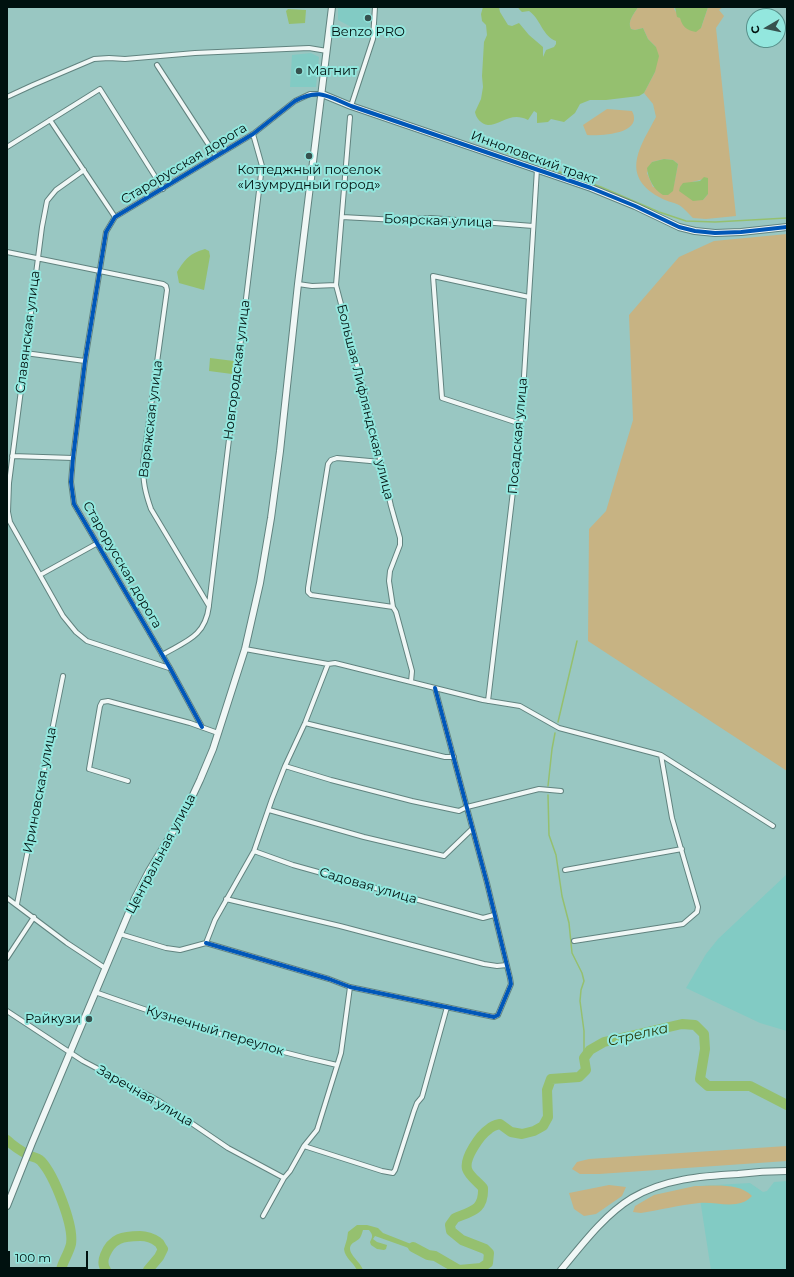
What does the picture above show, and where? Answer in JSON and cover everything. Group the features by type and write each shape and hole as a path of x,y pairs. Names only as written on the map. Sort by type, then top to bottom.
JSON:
{"main road":[{"name":"Центральная улица","path":"7,1206 135,898 149,871 186,810 200,780 218,733 245,649 260,583 271,518 332,7"},
{"name":"Инноловский тракт","path":"322,94 351,106 591,188 674,225 715,233 742,232 787,227"},
{"path":"561,1270 610,1214 650,1188 675,1181 708,1176 787,1171"}],"street":[{"path":"351,106 373,39 375,7"},
{"path":"7,97 94,59 125,59 195,53 309,48 327,50"},
{"path":"157,65 216,156"},
{"path":"7,147 100,89 163,189"},
{"name":"Старорусская дорога","path":"202,727 170,668 96,544 74,504 71,482 73,458 85,361 106,232 115,217 253,134 295,101 310,94 322,94"},
{"name":"Большая Лифляндская улица","path":"350,117 336,285 400,538 400,545 390,571 389,580 393,607 396,612 412,671 411,682"},
{"path":"50,120 115,217"},
{"name":"Новгородская улица","path":"209,606 262,166 253,134"},
{"name":"Посадская улица","path":"488,701 521,424 537,169"},
{"name":"Славянская улица","path":"84,170 56,190 47,201 42,227 12,456 8,512 10,522 63,616 76,632 87,641 170,668"},
{"name":"Боярская улица","path":"342,218 397,220 431,218 533,226"},
{"path":"7,252 99,271"},
{"name":"Варяжская улица","path":"99,271 163,284 166,286 167,290 143,464 143,483 152,509 209,606"},
{"path":"521,424 442,398 433,276 529,297"},
{"path":"298,284 312,286 336,285"},
{"path":"25,353 85,361"},
{"path":"12,456 73,458"},
{"path":"381,462 337,458 331,460 328,464 308,592 311,595 393,607"},
{"path":"40,575 96,544"},
{"path":"162,655 198,633 204,625 208,615 209,606"},
{"path":"245,649 328,664 334,663 488,701 520,706 559,728 661,755 773,826"},
{"path":"206,942 215,920 254,851 286,766 328,664"},
{"name":"Ириновская улица","path":"17,904 63,676"},
{"path":"120,934 166,948 180,950 191,948 206,942 329,979 350,987 494,1017 498,1015 511,984 508,965 435,688"},
{"path":"128,781 89,769 100,706 102,702 108,701 202,727 218,733"},
{"path":"305,723 438,756 454,757"},
{"path":"574,941 682,924 697,912 698,907 672,818 661,755"},
{"path":"286,766 331,780 412,801 459,811 467,807 539,789 561,791"},
{"path":"269,810 364,837 444,856 472,829"},
{"path":"565,870 682,850"},
{"name":"Садовая улица","path":"254,851 293,865 483,918 494,915"},
{"path":"7,898 67,943 106,968"},
{"path":"226,900 340,926 484,964 497,966 508,965"},
{"path":"7,958 34,917"},
{"path":"262,1216 283,1179 290,1171 305,1145 317,1130 341,1053 350,987"},
{"name":"Кузнечный переулок","path":"95,992 159,1014 293,1055 337,1065"},
{"path":"305,1145 382,1171 393,1173 417,1103 422,1097 447,1007"},
{"name":"Заречная улица","path":"7,1012 83,1061 159,1101 228,1148 283,1179"}],"shaded area":[{"path":"338,7 370,7 370,32 363,33 338,20"},
{"path":"483,7 499,7 500,12 508,25 512,26 519,23 529,35 543,47 543,57 546,50 554,47 556,41 548,36 533,14 529,11 522,12 518,7 638,7 632,18 630,26 631,29 635,30 643,28 648,39 656,47 659,56 655,72 644,93 639,96 606,100 590,100 580,104 575,113 564,122 551,119 548,122 537,123 537,113 534,111 528,120 516,117 493,124 485,124 479,120 475,112 481,99 483,87 482,76 484,42 487,35 486,25 482,21 481,14"},
{"path":"638,7 675,7 674,9 680,18 701,28 708,7 723,7 719,10 724,16 716,28 736,216 706,219 693,218 679,205 661,198 647,188 640,179 637,170 637,160 644,139 656,117 653,104 644,93 655,72 656,47 648,39 643,28 635,30 631,29 630,20","holes":["664,159 673,160 678,164 674,184 653,187 647,173 652,162","708,178 708,194 703,200 698,200 692,182"]},
{"path":"675,7 708,7 701,28 696,32 686,28 682,24 680,18 677,17"},
{"path":"288,9 306,10 305,23 289,24 286,11"},
{"path":"311,53 319,57 316,87 290,87 292,55"},
{"path":"607,109 632,111 634,119 632,125 627,129 611,134 587,135 583,125"},
{"path":"664,159 673,160 678,164 673,191 668,195 663,195 654,187 650,180 647,168 652,162"},
{"path":"704,177 708,178 708,194 703,200 693,201 679,191 683,183 700,181"},
{"path":"787,234 787,771 588,641 589,529 606,511 633,420 629,315 679,257 714,241"},
{"path":"205,249 209,251 210,256 204,290 179,283 177,272 183,263 191,255"},
{"path":"210,358 234,361 232,374 209,371"},
{"path":"787,874 787,1031 760,1023 686,988 706,954 718,939"},
{"path":"787,1146 787,1161 599,1174 580,1174 572,1169 577,1162 589,1159"},
{"path":"787,1181 787,1270 711,1270 698,1186 750,1183 763,1192 767,1191 774,1182"},
{"path":"609,1185 626,1187 622,1196 596,1214 584,1216 574,1209 569,1193"},
{"path":"717,1185 733,1187 747,1192 752,1196 746,1201 734,1204 699,1203 641,1213 633,1212 635,1206 654,1195 695,1186"},
{"path":"357,1225 367,1225 378,1228 383,1233 425,1251 424,1256 406,1247 375,1236 373,1239 377,1242 387,1245 386,1249 384,1250 377,1249 371,1245 370,1242 372,1236 369,1230 363,1230 360,1238 351,1245 350,1248 350,1251 363,1270 357,1270 346,1255 344,1249 348,1232"}],"waterway":[{"path":"485,145 601,187 659,212 686,221 715,222 787,218"},
{"path":"558,722 577,641"},
{"path":"548,786 555,733"},
{"path":"548,795 549,835 556,855 562,896 569,923 572,953 582,973 584,981 580,1001 584,1031 584,1058"},
{"name":"Стрелка","path":"413,1247 428,1255 435,1256 459,1270 481,1268 488,1263 489,1253 485,1249 462,1240 451,1231 450,1225 455,1218 476,1209 483,1195 483,1188 472,1177 467,1169 470,1153 481,1136 495,1125 500,1124 511,1132 522,1134 534,1131 543,1126 548,1117 547,1090 551,1079 579,1077 586,1070 584,1058 590,1050 604,1042 682,1024 695,1025 704,1034 705,1049 700,1079 708,1086 750,1086 787,1105"},
{"name":"Стрелка","path":"7,1140 21,1151 41,1161 52,1177 57,1188 66,1213 71,1236 71,1244 61,1270"},
{"name":"Стрелка","path":"106,1270 104,1259 111,1245 119,1239 140,1236 156,1241 163,1249 159,1257 148,1270"}],"cycle path":[{"path":"202,727 170,668 74,504 71,482 85,361 106,232 115,217 253,134 295,101 303,97 317,94 591,188 635,206 679,227 695,231 715,233 787,227"},
{"path":"206,943 329,979 350,987 494,1017 498,1015 511,984 510,978 487,883 435,688"}],"place":[{"name":"Benzo PRO","path":"368,18"},
{"name":"Магнит","path":"299,71"},
{"name":"Коттеджный поселок «Изумрудный город»","path":"309,156"},
{"name":"Райкузи","path":"89,1019"}]}
